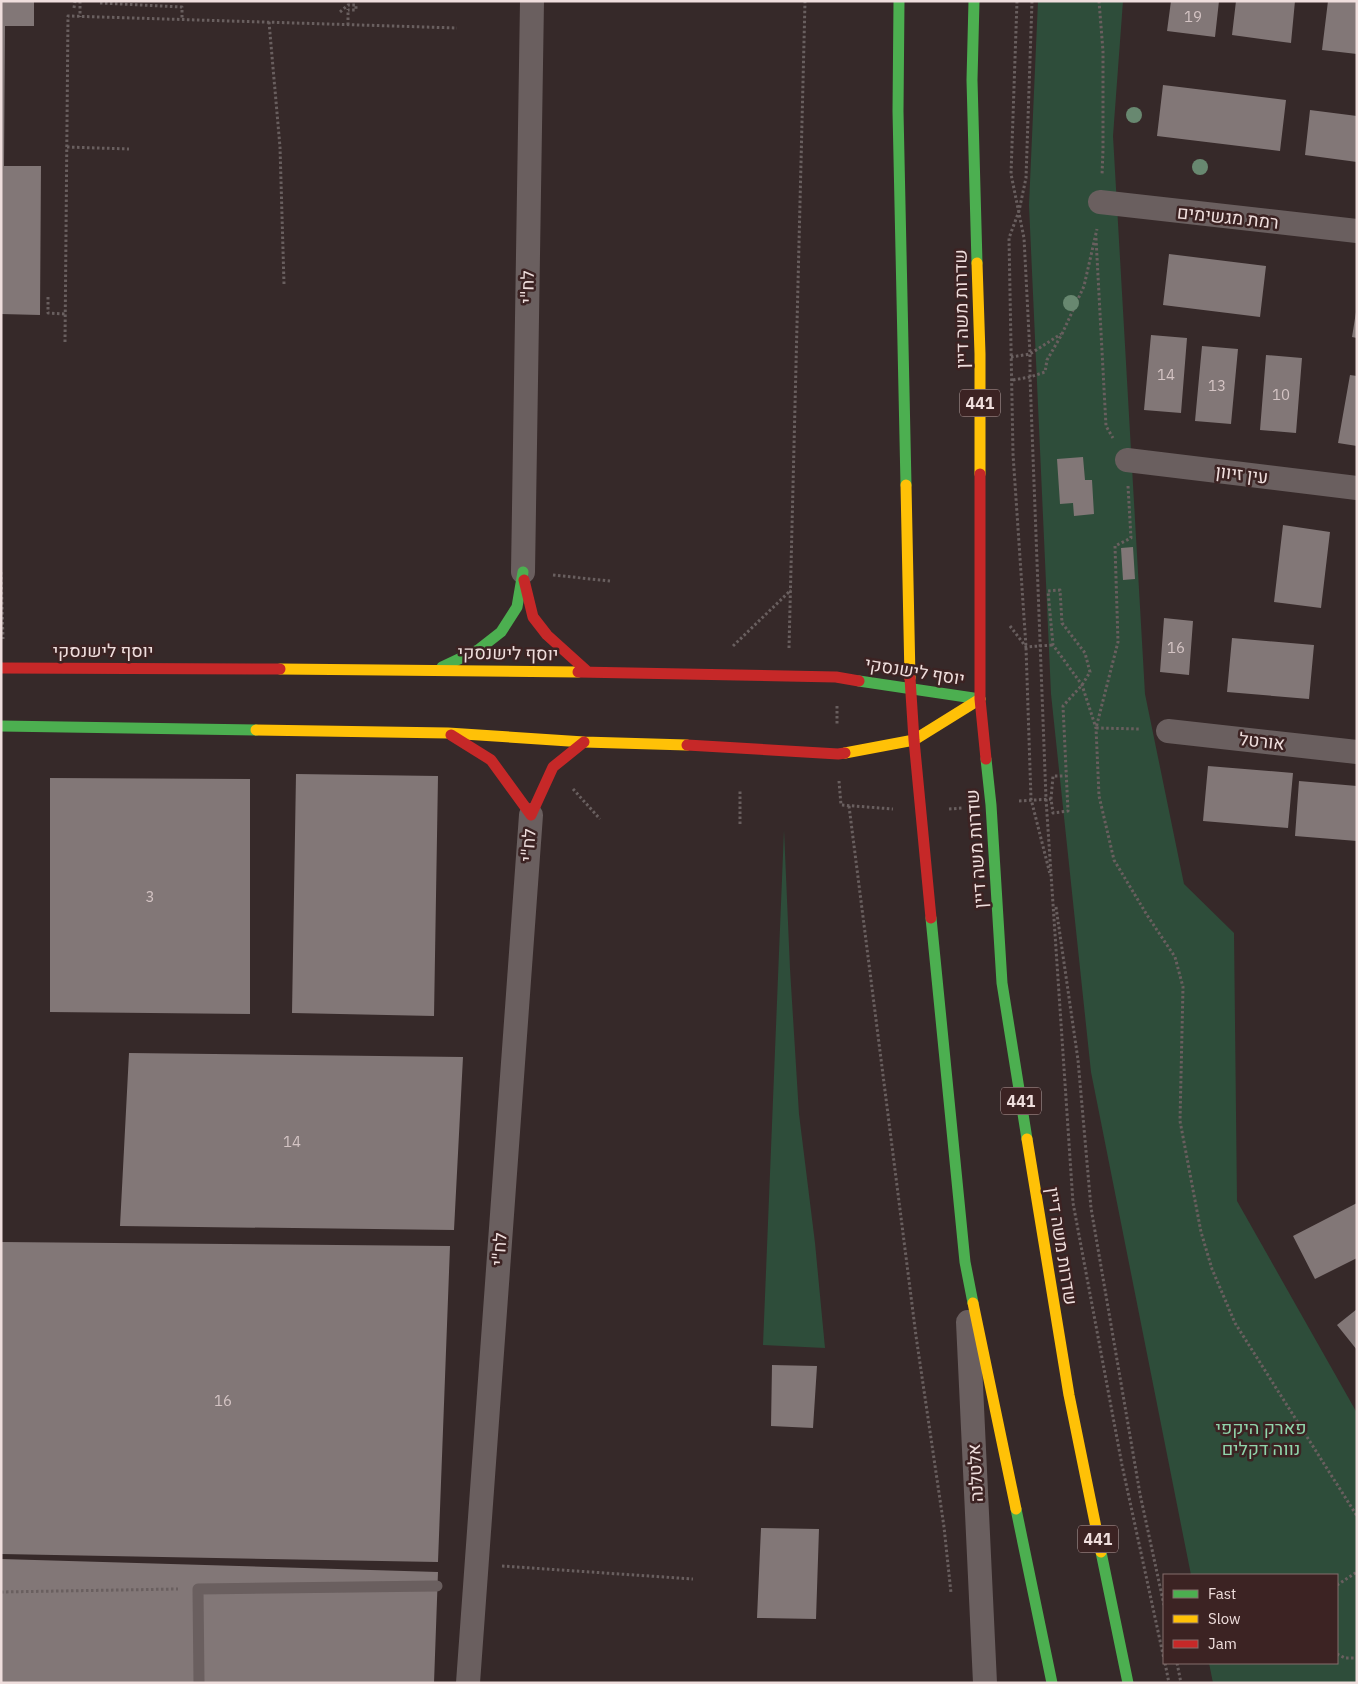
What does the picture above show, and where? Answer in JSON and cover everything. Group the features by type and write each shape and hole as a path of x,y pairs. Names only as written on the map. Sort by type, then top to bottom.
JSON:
{"main road":[{"path":"899,1 898,121 910,687 914,740 965,1262 1052,1683"},
{"name":"שדרות משה דיין","path":"974,1 972,80 980,363 980,699 991,805 1002,983 1069,1395 1128,1683"},
{"path":"435,670 478,650 501,632 517,607 523,572"},
{"path":"523,572 534,617 547,635 588,672"},
{"name":"יוסף לישנסקי","path":"2,668 435,670 836,677 980,699"},
{"name":"יוסף לישנסקי","path":"1,726 448,733 584,742 671,744 838,754 914,740 980,699"},
{"path":"448,733 491,760 531,816"},
{"path":"531,816 553,767 584,742"}],"street":[{"name":"לח\"י","path":"523,572 532,1"},
{"name":"רמת מגשימים","path":"1100,202 1357,232"},
{"name":"עין זיוון","path":"1127,460 1357,488"},
{"name":"אורטל","path":"1168,730 1357,752"},
{"name":"לח\"י","path":"468,1683 531,816"},
{"name":"אלטלנה","path":"965,1262 986,1683"}],"lane":[{"path":"199,1683 198,1589 437,1586"}],"path":[{"path":"74,8 76,1"},
{"path":"80,1 80,17"},
{"path":"789,649 805,1"},
{"path":"1018,1 1011,174 1024,238 1046,799 1073,1203 1122,1465 1163,1652"},
{"path":"1032,1 1026,178 1019,211 1009,238 1014,454 1026,647 1031,800 1052,882 1078,1060 1090,1208 1140,1494 1163,1600"},
{"path":"100,3 182,7 182,20"},
{"path":"340,12 348,8 348,25"},
{"path":"65,342 68,16 457,28"},
{"path":"269,22 280,147 284,284"},
{"path":"67,147 129,149"},
{"path":"1096,238 1106,426 1127,460 1131,538 1116,546 1118,642 1096,728"},
{"path":"48,297 48,313 65,314"},
{"path":"1030,354 1062,334"},
{"path":"1,572 2,668"},
{"path":"523,572 610,581"},
{"path":"729,650 791,589"},
{"path":"1066,776 1053,776 1051,799 1053,813 1068,812 1063,706 1082,685 1090,672 1085,653 1062,624 1060,590 1048,591 1053,646 1082,685 1096,728 1099,796 1114,860 1175,957 1183,987 1180,1121 1201,1232 1212,1270 1236,1323 1357,1516"},
{"path":"1009,626 1026,647"},
{"path":"1026,647 1053,646"},
{"path":"1096,728 1168,730"},
{"path":"553,767 600,818"},
{"path":"740,790 740,824"},
{"path":"1031,800 1051,799"},
{"path":"849,806 916,1336 944,1527 952,1602"},
{"path":"476,1564 693,1579"},
{"path":"1338,1584 1357,1572"},
{"path":"1,1592 198,1589"},
{"path":"1338,1654 1346,1658 1357,1658"},
{"path":"1166,1664 1169,1683"},
{"path":"1177,1664 1181,1683"}],"green space":[{"name":"פארק היקפי נווה דקלים","path":"1038,1 1123,1 1113,136 1145,694 1184,884 1234,933 1237,1201 1357,1413 1357,1683 1213,1683 1209,1664 1338,1664 1338,1574 1191,1574 1091,1072 1051,694 1029,205"},
{"path":"784,830 799,1114 815,1243 825,1348 763,1345"}],"building":[{"path":"1,1 34,1 34,26 5,26 4,166 41,166 40,315 1,314"},
{"path":"1171,1 1219,1 1215,37 1167,31"},
{"path":"1236,1 1295,1 1291,43 1232,35"},
{"path":"1328,1 1357,1 1357,54 1322,50"},
{"path":"1163,85 1286,100 1280,151 1157,136"},
{"path":"1310,110 1357,116 1357,162 1305,155"},
{"path":"1169,254 1266,266 1260,317 1163,305"},
{"path":"1357,312 1357,338 1352,337"},
{"path":"1151,335 1187,338 1181,413 1144,410"},
{"path":"1202,346 1238,349 1231,424 1195,421"},
{"path":"1266,355 1302,358 1296,433 1260,430"},
{"path":"1350,375 1357,376 1357,446 1338,443"},
{"path":"1083,457 1085,480 1092,480 1094,514 1074,516 1073,503 1060,504 1057,459"},
{"path":"1283,525 1330,532 1321,608 1274,602"},
{"path":"1133,547 1135,579 1123,580 1121,548"},
{"path":"1164,618 1193,621 1189,675 1160,672"},
{"path":"1232,638 1314,645 1309,699 1227,692"},
{"path":"1208,766 1293,773 1288,828 1203,821"},
{"path":"296,774 438,776 434,1016 292,1013"},
{"path":"50,778 250,779 250,1014 50,1012"},
{"path":"1299,781 1357,786 1357,841 1295,836"},
{"path":"129,1053 463,1057 454,1230 120,1226"},
{"path":"1357,1203 1357,1258 1315,1279 1293,1236"},
{"path":"1,1242 450,1246 438,1562 1,1554"},
{"path":"1357,1309 1357,1350 1337,1325"},
{"path":"772,1365 817,1366 813,1428 771,1426"},
{"path":"761,1528 819,1529 816,1619 757,1618"},
{"path":"1,1559 438,1572 434,1683 1,1683"}],"traffic: fast":[{"path":"899,1 898,111 906,485"},
{"path":"974,1 972,80 977,263"},
{"path":"442,667 478,650 501,632 517,607 523,572"},
{"path":"859,681 980,699"},
{"path":"1,726 256,730"},
{"path":"986,759 991,805 1002,983 1027,1139"},
{"path":"931,918 965,1262 973,1303"},
{"path":"1016,1509 1052,1683"},
{"path":"1101,1552 1128,1683"}],"traffic: slow":[{"path":"977,263 980,354 980,474"},
{"path":"906,485 910,678"},
{"path":"280,669 578,672"},
{"path":"845,753 914,740 980,699"},
{"path":"256,730 448,733 584,742 687,745"},
{"path":"1027,1139 1069,1395 1101,1552"},
{"path":"973,1303 1016,1509"}],"traffic: jam":[{"path":"980,474 980,699 986,759"},
{"path":"524,580 533,617 547,635 588,672"},
{"path":"1,668 280,669"},
{"path":"578,672 836,677 859,681"},
{"path":"910,678 931,918"},
{"path":"451,735 491,760 531,815 553,767 584,742"},
{"path":"687,745 845,753"}]}
